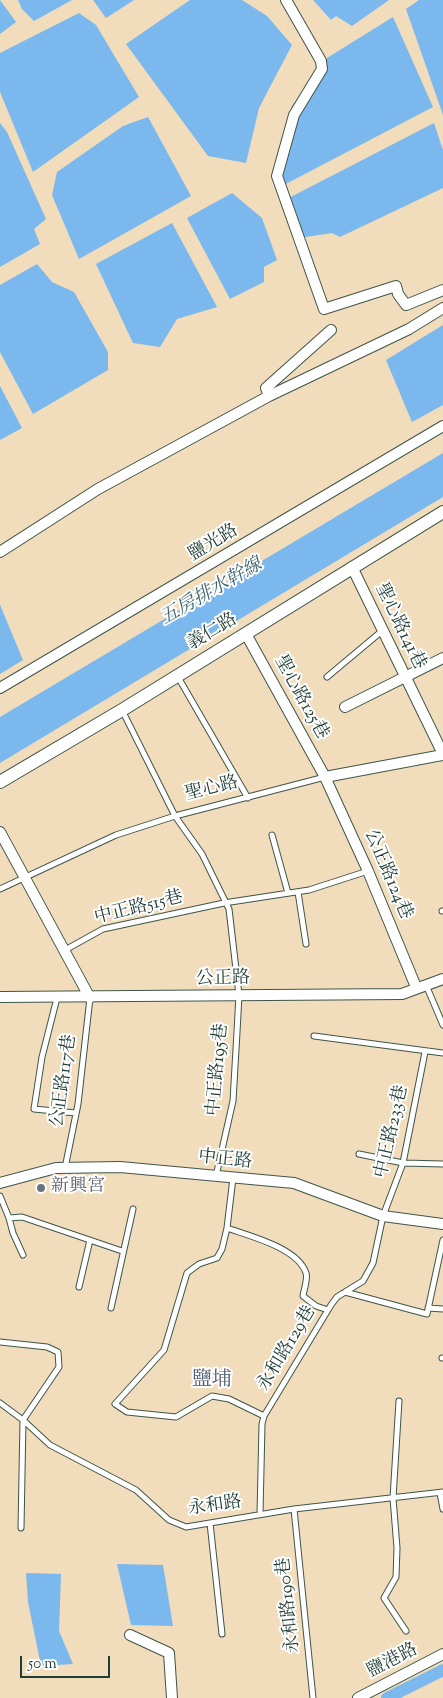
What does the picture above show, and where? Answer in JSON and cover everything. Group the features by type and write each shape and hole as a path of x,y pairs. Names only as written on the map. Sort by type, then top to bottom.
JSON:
{"street":[{"path":"286,0 321,61 322,69 294,115 278,176 324,310 396,286 398,294 406,305 443,290"},
{"path":"0,552 98,489 269,396 409,329 443,308"},
{"path":"269,396 266,388 331,330"},
{"name":"鹽光路","path":"0,688 443,426"},
{"name":"義仁路","path":"0,782 122,710 177,674 246,634 443,512"},
{"name":"聖心路141巷","path":"352,567 443,755"},
{"name":"聖心路125巷","path":"246,634 325,777"},
{"path":"345,707 443,658"},
{"name":"聖心路","path":"325,777 443,755"},
{"name":"公正路124巷","path":"325,777 421,986"},
{"path":"0,832 90,998"},
{"name":"公正路","path":"0,997 90,998 402,994 443,979"},
{"name":"中正路","path":"0,1183 56,1168 120,1167 307,1186 383,1216 443,1224"},
{"path":"130,1635 169,1653 172,1698"},
{"name":"鹽港路","path":"358,1698 443,1654"}],"lane":[{"path":"327,677 382,631"},
{"path":"177,674 248,798"},
{"name":"中正路195巷","path":"122,710 175,816 202,854 224,903 229,909 238,995 233,1101 216,1176"},
{"name":"聖心路","path":"0,889 116,835 175,816 325,777"},
{"path":"272,835 288,893"},
{"name":"中正路515巷","path":"64,951 104,929 224,903 298,892 337,882 368,871"},
{"path":"298,892 306,944"},
{"path":"421,986 443,1024"},
{"path":"57,998 42,1057 34,1109 76,1113"},
{"name":"公正路117巷","path":"65,1168 76,1113 90,998"},
{"path":"314,1036 443,1053"},
{"name":"中正路233巷","path":"383,1216 403,1163 425,1052"},
{"path":"359,1154 403,1163 443,1164"},
{"path":"233,1178 227,1228 222,1249 217,1258 199,1264 187,1273 164,1350 115,1404 127,1412 176,1417 212,1396 229,1399 264,1416"},
{"path":"0,1196 9,1218 12,1233 23,1255"},
{"path":"111,1308 122,1251 133,1209"},
{"name":"永和路129巷","path":"260,1514 262,1424 264,1416 337,1297 363,1282 368,1275 373,1263 383,1216"},
{"path":"9,1218 22,1217 122,1251"},
{"path":"227,1228 265,1241 298,1258 307,1274 303,1296 316,1306 328,1310"},
{"path":"79,1287 90,1240"},
{"path":"344,1292 427,1314 443,1240"},
{"path":"428,1308 443,1309"},
{"path":"0,1342 47,1347 58,1352 60,1368 23,1420 21,1528"},
{"path":"399,1401 392,1498 396,1576 384,1598 406,1631"},
{"name":"永和路","path":"0,1403 23,1420 50,1445 136,1490 177,1525 186,1526 294,1509 442,1492"},
{"path":"442,1492 443,1509"},
{"name":"永和路190巷","path":"294,1509 312,1698"},
{"path":"210,1522 222,1634"}],"water":[{"path":"0,0 16,22 0,34"},
{"path":"18,0 72,0 34,21 22,9"},
{"path":"93,0 134,0 106,18"},
{"path":"190,0 242,0 267,16 292,45 259,108 246,163 208,156 126,44"},
{"path":"313,0 389,0 352,26 336,16 331,20"},
{"path":"419,0 443,0 443,115 406,9"},
{"path":"79,13 96,25 139,97 33,172 0,92 0,53"},
{"path":"393,17 433,107 282,186 279,152 292,106 327,58"},
{"path":"148,117 191,196 79,259 52,195 57,172 123,126"},
{"path":"0,123 7,132 46,219 34,229 40,244 0,267"},
{"path":"434,123 443,150 443,188 340,237 332,233 299,238 283,201"},
{"path":"232,193 262,218 277,260 264,267 264,282 230,299 187,218"},
{"path":"172,223 217,307 177,319 160,347 133,343 96,264"},
{"path":"37,264 52,282 74,292 108,352 108,370 33,414 0,352 0,285"},
{"path":"443,325 443,405 412,422 386,360"},
{"path":"0,386 22,428 0,440"},
{"name":"五房排水幹線","path":"443,453 443,497 0,763 0,717"},
{"path":"0,605 23,660 0,674"},
{"path":"117,1564 163,1565 173,1626 131,1625"},
{"path":"26,1573 61,1574 59,1631 73,1664 41,1666 28,1602"}],"waterway":[{"path":"387,1698 443,1670"}],"place":[{"name":"新興宮","path":"41,1188"}],"district":[{"name":"鹽埔","path":"212,1382"}]}
